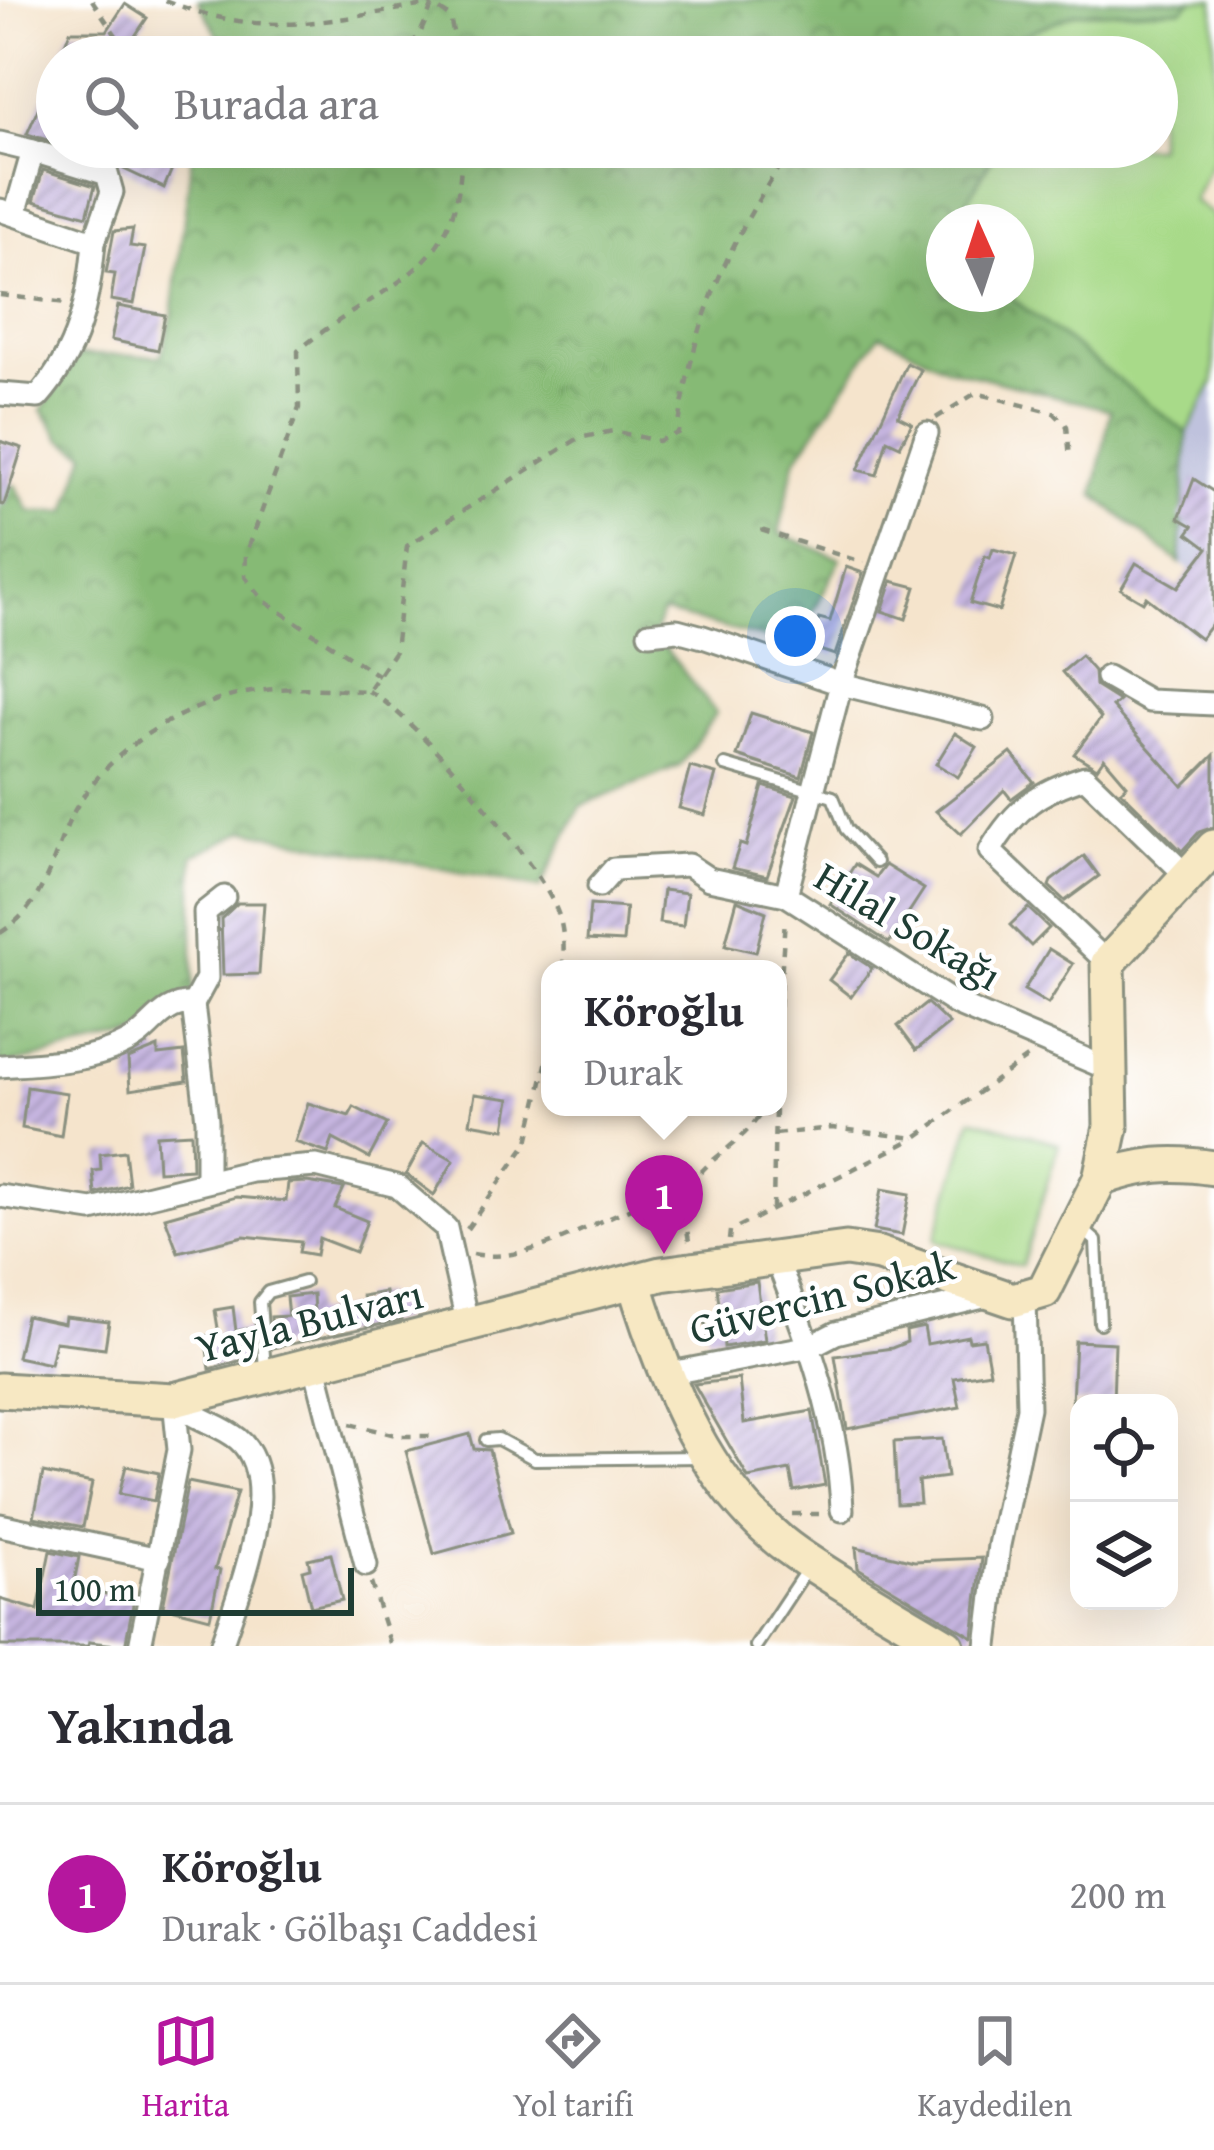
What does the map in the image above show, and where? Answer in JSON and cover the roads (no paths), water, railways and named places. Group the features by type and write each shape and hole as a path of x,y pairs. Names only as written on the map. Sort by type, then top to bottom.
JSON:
{"street":[{"path":"0,143 36,152"},
{"path":"33,151 7,212 94,242"},
{"path":"0,394 38,397 64,363 88,306 94,242 112,192 107,174 88,168"},
{"path":"786,895 810,790 842,683 927,433"},
{"path":"649,633 677,631 703,637 842,683 983,719"},
{"path":"1107,677 1149,701 1214,704"},
{"path":"1108,963 990,850 1007,822 1039,791 1085,777 1187,877"},
{"path":"987,1646 999,1545 1028,1408 1010,1297 1044,1291 1100,1179 1111,1127 1108,963 1214,847"},
{"name":"Hilal Sokağı","path":"599,886 614,869 666,864 688,866 709,879 761,893 786,895 956,1004 1036,1042 1111,1070"},
{"path":"207,1180 207,1120 193,1004 208,978 205,912 224,897"},
{"path":"0,1066 82,1057 137,1036 175,1006 193,1004"},
{"path":"1100,1179 1142,1164 1176,1162 1214,1168"},
{"path":"0,1196 92,1210 279,1166 376,1178 437,1216 450,1240 468,1326"},
{"name":"Yayla Bulvarı","path":"0,1390 174,1400 268,1378 318,1379 468,1326 634,1281 694,1268 846,1250 879,1254 1010,1297"},
{"path":"776,1258 811,1346 841,1478 842,1510"},
{"path":"634,1281 666,1374 705,1457 750,1513 811,1563 947,1646"},
{"name":"Güvercin Sokak","path":"666,1374 811,1346 836,1333 1010,1297"},
{"path":"318,1379 366,1565"},
{"path":"140,1646 179,1450 174,1400"},
{"path":"174,1400 195,1420 235,1437 250,1452 261,1491 221,1646"},
{"path":"0,1525 159,1559"}],"lane":[{"path":"725,765 833,797 846,829 876,862"},
{"path":"1078,1227 1096,1241 1100,1323"},
{"path":"268,1378 260,1344 260,1302 268,1292 304,1282"},
{"path":"486,1440 498,1439 536,1459 705,1457"},
{"path":"756,1646 811,1563"}],"place":[{"name":"Köroğlu","path":"664,1254"}]}
